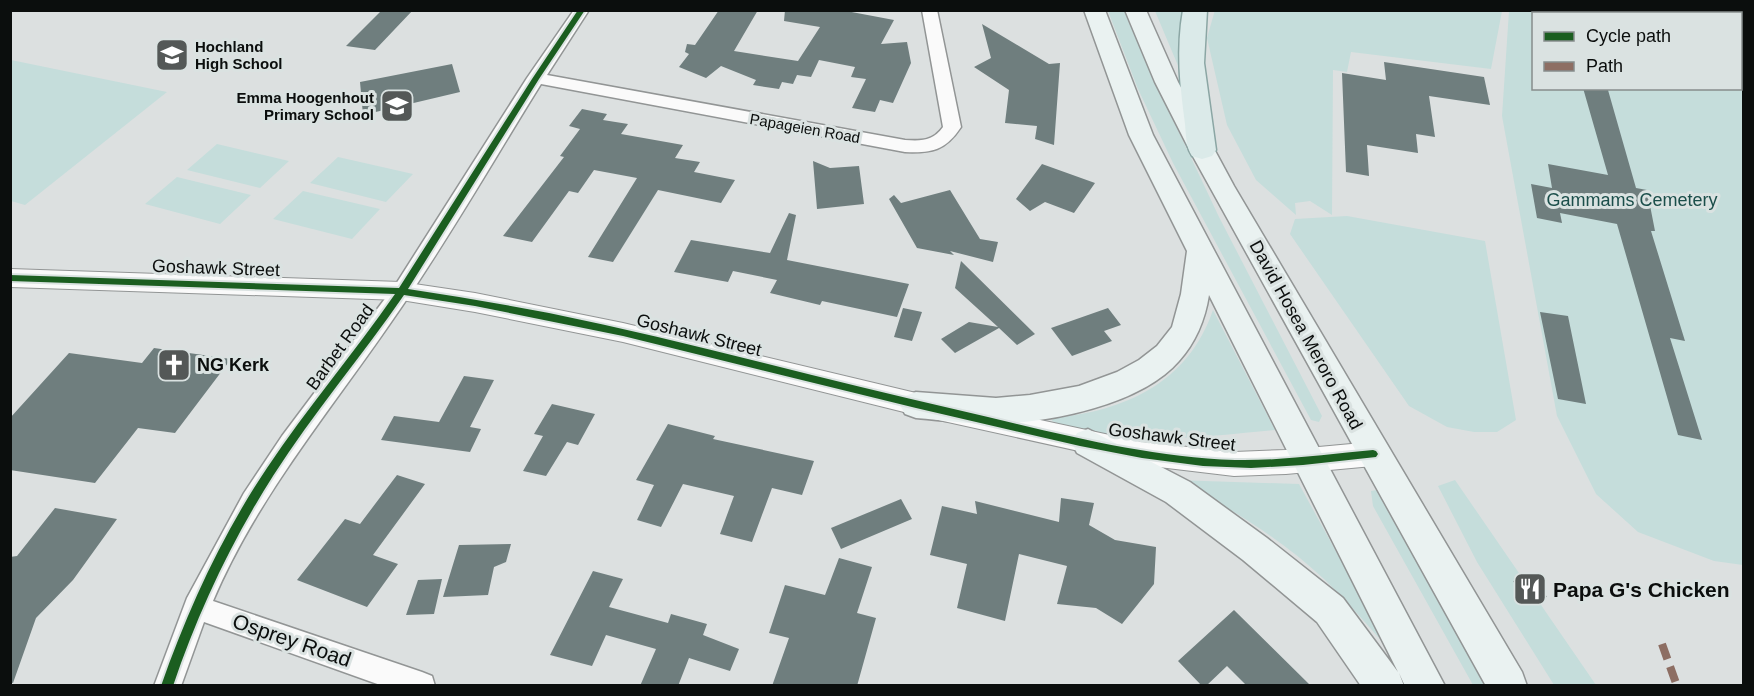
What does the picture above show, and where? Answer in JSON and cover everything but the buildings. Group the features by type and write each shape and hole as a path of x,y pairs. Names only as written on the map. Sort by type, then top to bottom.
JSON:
{"main road":[{"path":"1094,10 1141,135 1426,686"},
{"name":"David Hosea Meroro Road","path":"1135,10 1152,52 1202,150 1373,454 1508,686"},
{"path":"1195,10 1192,26 1192,77 1202,150"},
{"path":"916,405 1005,411 1062,402 1119,386 1165,358 1183,334 1191,309 1202,251"},
{"path":"1088,443 1178,492 1255,549 1322,603 1330,610 1385,686"}],"street":[{"name":"Barbet Road","path":"167,686 196,607 239,523 288,445 402,291 535,78 582,10"},
{"name":"Papageien Road","path":"535,78 905,146 937,144 945,138 952,126 928,10"},
{"name":"Goshawk Street","path":"10,278 402,291 464,300 624,333 916,405 1088,443 1162,456 1234,464 1290,462 1373,454"},
{"name":"Osprey Road","path":"196,607 422,686"}],"green space":[{"path":"1215,10 1502,11 1491,69 1351,52 1347,72 1333,70 1332,215 1310,201 1295,203 1296,215 1256,180 1227,125 1207,38"},
{"path":"1108,11 1125,11 1152,75 1219,217 1322,416 1319,422 1311,420 1173,163 1138,89"},
{"path":"1155,11 1184,11 1179,68"},
{"name":"Gammams Cemetery","path":"1509,11 1743,11 1743,565 1714,561 1638,532 1596,494 1557,416 1502,116"},
{"path":"11,60 167,92 25,205 11,201"},
{"path":"217,144 289,161 260,188 187,170"},
{"path":"338,157 413,174 386,202 310,183"},
{"path":"177,177 251,195 220,224 145,204"},
{"path":"303,191 380,209 352,239 273,219"},
{"path":"1347,216 1485,241 1516,420 1497,432 1474,432 1447,427 1409,406 1290,234 1295,219"},
{"path":"1213,310 1275,430 1192,437 1132,438 1076,430 1052,421 1053,418 1105,408 1151,389 1188,357 1202,335"},
{"path":"1174,480 1299,484 1390,650 1333,587 1290,550 1234,512"},
{"path":"1455,480 1596,685 1554,685 1477,562 1438,486"},
{"path":"1377,490 1490,685 1473,685 1373,506 1371,491"}],"marked path":[{"path":"1662,644 1677,686"}],"cycle path":[{"path":"167,686 204,591 252,500 290,443 403,289 582,10"},
{"path":"10,278 401,291 475,303 623,333 916,404 1142,453 1234,464 1373,454"}],"place":[{"name":"Hochland High School","path":"172,55"},
{"name":"Emma Hoogenhout Primary School","path":"397,106"},
{"name":"NG Kerk","path":"174,365"},
{"name":"Papa G's Chicken","path":"1530,589"}]}
